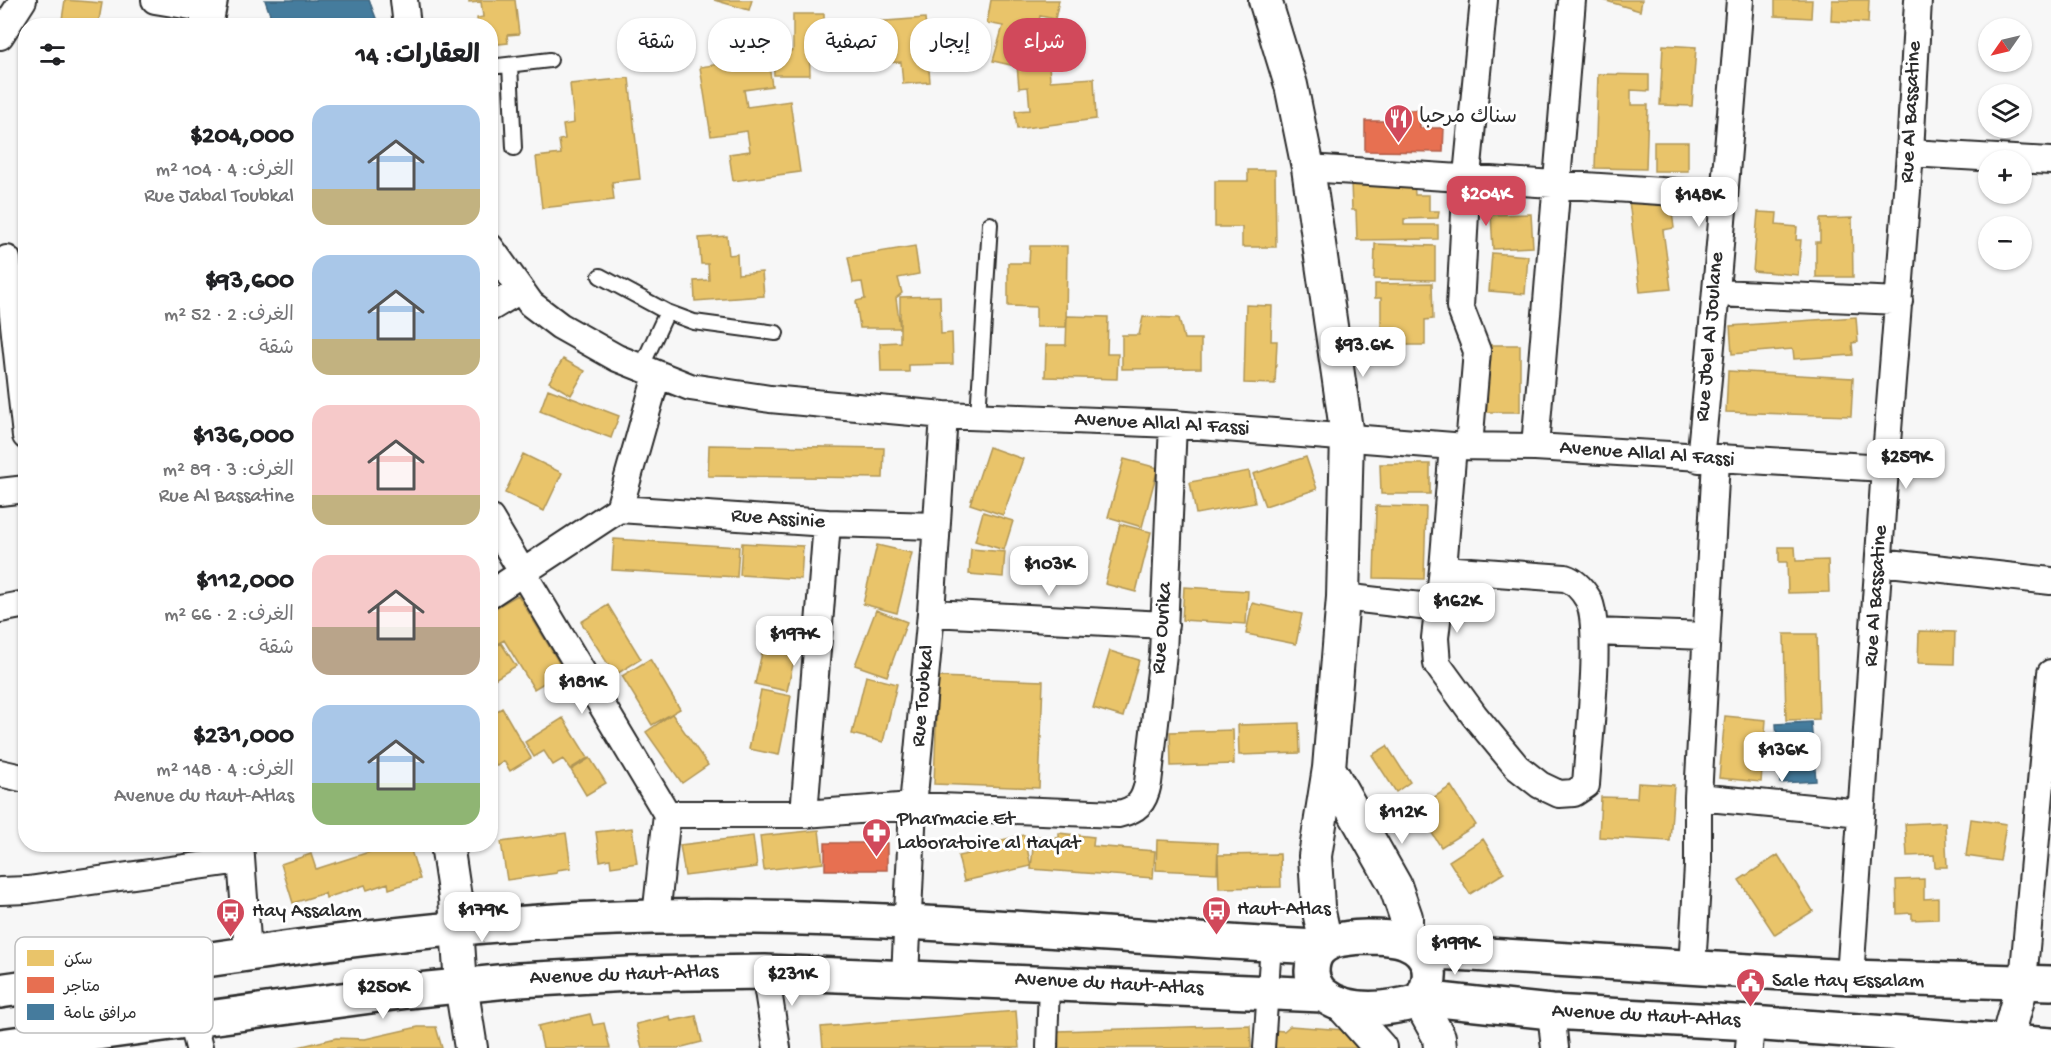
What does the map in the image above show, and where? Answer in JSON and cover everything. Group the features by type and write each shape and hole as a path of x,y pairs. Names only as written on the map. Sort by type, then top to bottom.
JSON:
{"main road":[{"path":"213,958 456,926 656,917 906,922 1271,944 1323,945 1367,937 1414,946 1692,968 1850,977 2037,982"},
{"path":"1323,945 1313,961 1312,978 1331,999 1388,1008 1420,1000 1429,985 1429,966 1414,946"},
{"name":"Avenue du Haut-Atlas","path":"213,1031 461,985 629,974 765,972 1049,982 1267,993 1331,999"},
{"path":"0,991 15,989"},
{"name":"Avenue du Haut-Atlas","path":"1420,1000 1551,1012 1750,1035 2051,1045"},
{"name":"Avenue du Haut-Atlas","path":"0,1046 195,1034"}],"street":[{"path":"0,36 23,0"},
{"path":"155,0 208,11"},
{"path":"404,0 407,18"},
{"path":"1265,0 1291,85 1308,168 1347,436 1343,597 1329,768 1315,856 1323,945"},
{"path":"1443,569 1545,575 1572,580 1589,600 1595,632 1586,785 1574,793 1559,794 1540,785 1517,767 1445,676 1437,664 1434,650 1443,569 1477,351 1460,307 1467,176 1484,0"},
{"path":"1535,447 1555,182 1572,0"},
{"name":"Rue Jbel Al Joulane","path":"1692,968 1706,636 1708,459 1722,195 1740,0"},
{"name":"Rue Al Bassatine","path":"1850,977 1885,468 1910,153 1918,0"},
{"path":"1910,153 2051,161"},
{"path":"1308,168 1467,176 1722,195"},
{"path":"11,258 18,341"},
{"name":"Avenue Allal Al Fassi","path":"498,258 531,304 560,326 649,372 690,387 761,398 944,415 1173,424 1461,446 1535,447 1885,468"},
{"path":"498,303 520,290"},
{"path":"1717,293 1899,301"},
{"path":"498,589 619,509 649,372"},
{"name":"Rue Toubkal","path":"905,977 906,922 914,806 931,614 944,415"},
{"name":"Rue Ourika","path":"914,806 1118,814 1137,807 1145,796 1165,625 1173,424"},
{"path":"0,492 18,490"},
{"name":"Rue Assinie","path":"619,509 828,523 936,526"},
{"path":"804,814 828,523"},
{"path":"498,531 667,814 656,917"},
{"path":"1880,562 2051,581"},
{"path":"1343,597 1438,608"},
{"path":"0,609 18,606"},
{"path":"931,614 1165,625"},
{"path":"1595,632 1706,636"},
{"path":"2005,1045 2037,982 2051,673"},
{"path":"1329,768 1395,885 1414,946"},
{"path":"0,773 18,777"},
{"path":"1698,797 1861,813"},
{"path":"667,814 804,814 914,806"},
{"path":"0,891 40,889 240,852 248,953"},
{"path":"448,852 455,898 461,985 471,1048"},
{"path":"1264,1048 1271,944"},
{"path":"765,972 777,1048"},
{"path":"1047,1048 1049,982"},
{"path":"1331,999 1380,1048"},
{"path":"1420,1000 1438,1036 1440,1048"},
{"path":"1551,1012 1555,1048"}],"lane":[{"path":"498,66 550,60"},
{"path":"510,64 514,148"},
{"path":"978,416 990,224"},
{"path":"600,276 667,312 694,322 776,333"},
{"path":"649,372 667,312"}],"building: سكن":[{"path":"65,0 102,3 99,18 62,18"},
{"path":"469,0 515,0 519,34 507,35 508,43 498,44 498,18 477,18 483,17 481,2 469,3"},
{"path":"714,0 752,0 749,10"},
{"path":"991,0 1059,0 1055,18 1040,16 1040,18 1003,18 1003,26 991,24 991,18 988,18"},
{"path":"1603,0 1642,0 1640,11"},
{"path":"1775,0 1812,0 1811,18 1775,16"},
{"path":"1832,0 1869,0 1868,23 1831,21"},
{"path":"793,14 824,14 824,18 804,18 804,72 810,72 810,75 774,75 774,72 792,72"},
{"path":"910,19 910,72 929,72 930,82 903,84 901,62 898,62 898,20"},
{"path":"1003,26 1003,63 993,61"},
{"path":"1663,45 1696,47 1692,106 1660,105"},
{"path":"708,66 708,72 770,72 772,86 744,90 747,107 790,101 800,172 733,181 729,154 750,151 747,131 711,136 700,67"},
{"path":"1018,72 1050,72 1050,81 1094,78 1096,119 1017,129 1015,111 1030,110 1028,87 1019,88"},
{"path":"1598,74 1649,75 1649,91 1631,90 1631,105 1648,105 1646,169 1595,168"},
{"path":"629,78 640,179 612,182 614,200 542,208 536,157 561,154 559,140 565,139 563,125 574,123 570,84"},
{"path":"1654,142 1688,142 1688,171 1654,171"},
{"path":"1248,170 1275,170 1276,247 1242,247 1242,227 1215,227 1215,181 1248,181"},
{"path":"1414,181 1415,195 1429,195 1429,211 1439,211 1438,218 1404,219 1404,225 1438,225 1438,239 1357,240 1356,210 1352,210 1351,182"},
{"path":"1670,196 1674,228 1663,230 1671,289 1640,292 1629,201"},
{"path":"1758,212 1777,213 1776,225 1797,227 1796,240 1801,240 1798,275 1753,271"},
{"path":"1531,214 1533,247 1493,249 1491,215"},
{"path":"1852,218 1853,277 1816,277 1816,242 1820,242 1820,219"},
{"path":"727,236 729,255 737,254 738,274 762,272 764,296 695,301 694,281 709,280 708,264 701,264 699,238"},
{"path":"1375,244 1435,246 1435,280 1374,279"},
{"path":"915,246 919,274 898,278 902,293 896,298 900,328 860,328 856,301 865,299 862,282 853,283 848,257"},
{"path":"1030,246 1067,246 1066,327 1036,327 1036,307 1008,306 1008,263 1029,263"},
{"path":"1492,253 1528,256 1525,294 1489,291"},
{"path":"1432,283 1433,319 1425,320 1425,345 1381,345 1381,298 1375,298 1375,284"},
{"path":"940,296 941,334 952,333 953,364 909,365 909,372 881,372 880,343 900,342 900,297"},
{"path":"1246,305 1272,306 1271,341 1277,341 1275,384 1244,383"},
{"path":"1067,316 1108,317 1107,354 1118,354 1117,379 1045,377 1046,345 1066,345"},
{"path":"1143,317 1179,318 1184,339 1201,339 1201,368 1122,369 1122,335 1139,335"},
{"path":"1856,317 1858,342 1852,343 1853,355 1794,359 1793,349 1732,354 1730,326"},
{"path":"1481,345 1520,345 1520,412 1480,412"},
{"path":"563,359 585,371 571,395 549,382"},
{"path":"1728,371 1853,378 1851,416 1726,412"},
{"path":"548,389 619,416 611,438 540,411"},
{"path":"709,445 884,448 883,478 708,476"},
{"path":"989,447 1023,459 1003,515 970,504"},
{"path":"523,454 562,473 544,511 505,493"},
{"path":"1306,457 1317,489 1265,506 1253,474"},
{"path":"1124,459 1158,468 1142,527 1108,517"},
{"path":"1380,464 1430,464 1430,494 1381,494"},
{"path":"1249,471 1255,503 1196,514 1190,482"},
{"path":"1376,506 1426,507 1424,579 1374,578"},
{"path":"983,512 1013,521 1004,550 975,541"},
{"path":"1120,524 1151,532 1136,592 1105,584"},
{"path":"614,539 739,547 737,577 612,570"},
{"path":"742,543 803,546 801,579 740,575"},
{"path":"877,545 912,553 897,613 863,604"},
{"path":"1779,547 1795,547 1796,561 1828,560 1829,592 1788,593 1787,562 1779,562"},
{"path":"971,549 1005,552 1003,577 969,574"},
{"path":"1184,587 1248,591 1246,624 1182,620"},
{"path":"518,595 564,671 534,689 504,640 498,643 498,606"},
{"path":"1252,603 1302,614 1296,644 1246,634"},
{"path":"608,605 641,659 615,675 581,622"},
{"path":"876,610 907,622 887,676 855,665"},
{"path":"769,621 801,629 787,691 755,684"},
{"path":"1919,631 1955,632 1954,664 1918,663"},
{"path":"1784,634 1817,634 1819,719 1786,720"},
{"path":"501,643 516,666 498,677 498,645"},
{"path":"1110,651 1139,660 1123,717 1093,708"},
{"path":"650,659 680,709 652,725 622,676"},
{"path":"866,676 897,684 883,742 852,734"},
{"path":"938,677 1043,681 1039,788 934,784"},
{"path":"761,690 791,696 779,755 749,749"},
{"path":"502,708 531,758 510,771 504,761 498,765 498,710"},
{"path":"672,714 708,765 682,783 646,732"},
{"path":"1725,716 1766,720 1761,782 1719,778"},
{"path":"563,718 588,758 570,769 563,759 553,765 544,751 534,757 525,742"},
{"path":"1299,723 1300,753 1239,755 1238,725"},
{"path":"1233,730 1234,764 1171,766 1170,732"},
{"path":"1387,746 1410,782 1396,792 1372,755"},
{"path":"590,758 606,783 586,795 571,770"},
{"path":"1638,783 1674,785 1670,841 1599,837 1601,797 1637,798"},
{"path":"1451,786 1476,825 1441,847 1416,809"},
{"path":"1971,819 2006,824 2000,861 1966,856"},
{"path":"1945,822 1947,867 1935,867 1934,855 1907,856 1905,824"},
{"path":"632,828 637,863 611,867 610,859 600,861 596,832"},
{"path":"819,830 823,863 764,870 760,836"},
{"path":"566,833 571,868 557,870 557,873 507,880 501,842"},
{"path":"1059,833 1094,837 1093,846 1155,851 1153,878 1031,869 1034,836 1059,838"},
{"path":"1024,835 1031,866 964,881 958,856 968,854 967,848"},
{"path":"753,836 757,867 685,876 680,845"},
{"path":"1483,839 1504,873 1470,894 1449,861"},
{"path":"1157,840 1218,843 1217,873 1156,870"},
{"path":"369,852 412,852 420,879 389,889 388,883 367,890 365,885 326,898 325,893 293,903 281,864 311,854 316,869"},
{"path":"1280,854 1281,887 1219,888 1218,855"},
{"path":"1778,855 1813,911 1775,935 1739,880"},
{"path":"1924,879 1924,899 1938,898 1938,919 1912,920 1912,913 1897,914 1896,880"},
{"path":"1016,1011 1019,1048 823,1048 821,1027"},
{"path":"590,1014 593,1025 604,1023 610,1048 543,1048 538,1026"},
{"path":"670,1016 671,1021 696,1016 702,1042 678,1048 642,1048 636,1024"},
{"path":"1250,1025 1251,1048 1059,1048 1058,1031"},
{"path":"1290,1026 1345,1030 1361,1048 1271,1048 1272,1030 1284,1031"},
{"path":"418,1027 436,1027 442,1048 294,1048 336,1038 365,1039"}],"building: متاجر":[{"path":"1401,110 1420,110 1420,128 1444,128 1443,152 1365,151 1365,121 1401,121"},
{"path":"825,843 887,843 887,870 825,870"}],"building: مرافق عامة":[{"path":"265,0 369,0 376,18 271,18"},
{"path":"1811,722 1816,781 1780,783 1776,724"}],"place":[{"name":"سناك مرحبا","path":"1398,144"},
{"name":"Pharmacie Et Laboratoire al Hayat","path":"876,858"},
{"name":"Haut-Atlas","path":"1216,936"},
{"name":"Hay Assalam","path":"231,938"},
{"name":"Sale Hay Essalam","path":"1751,1008"}]}
